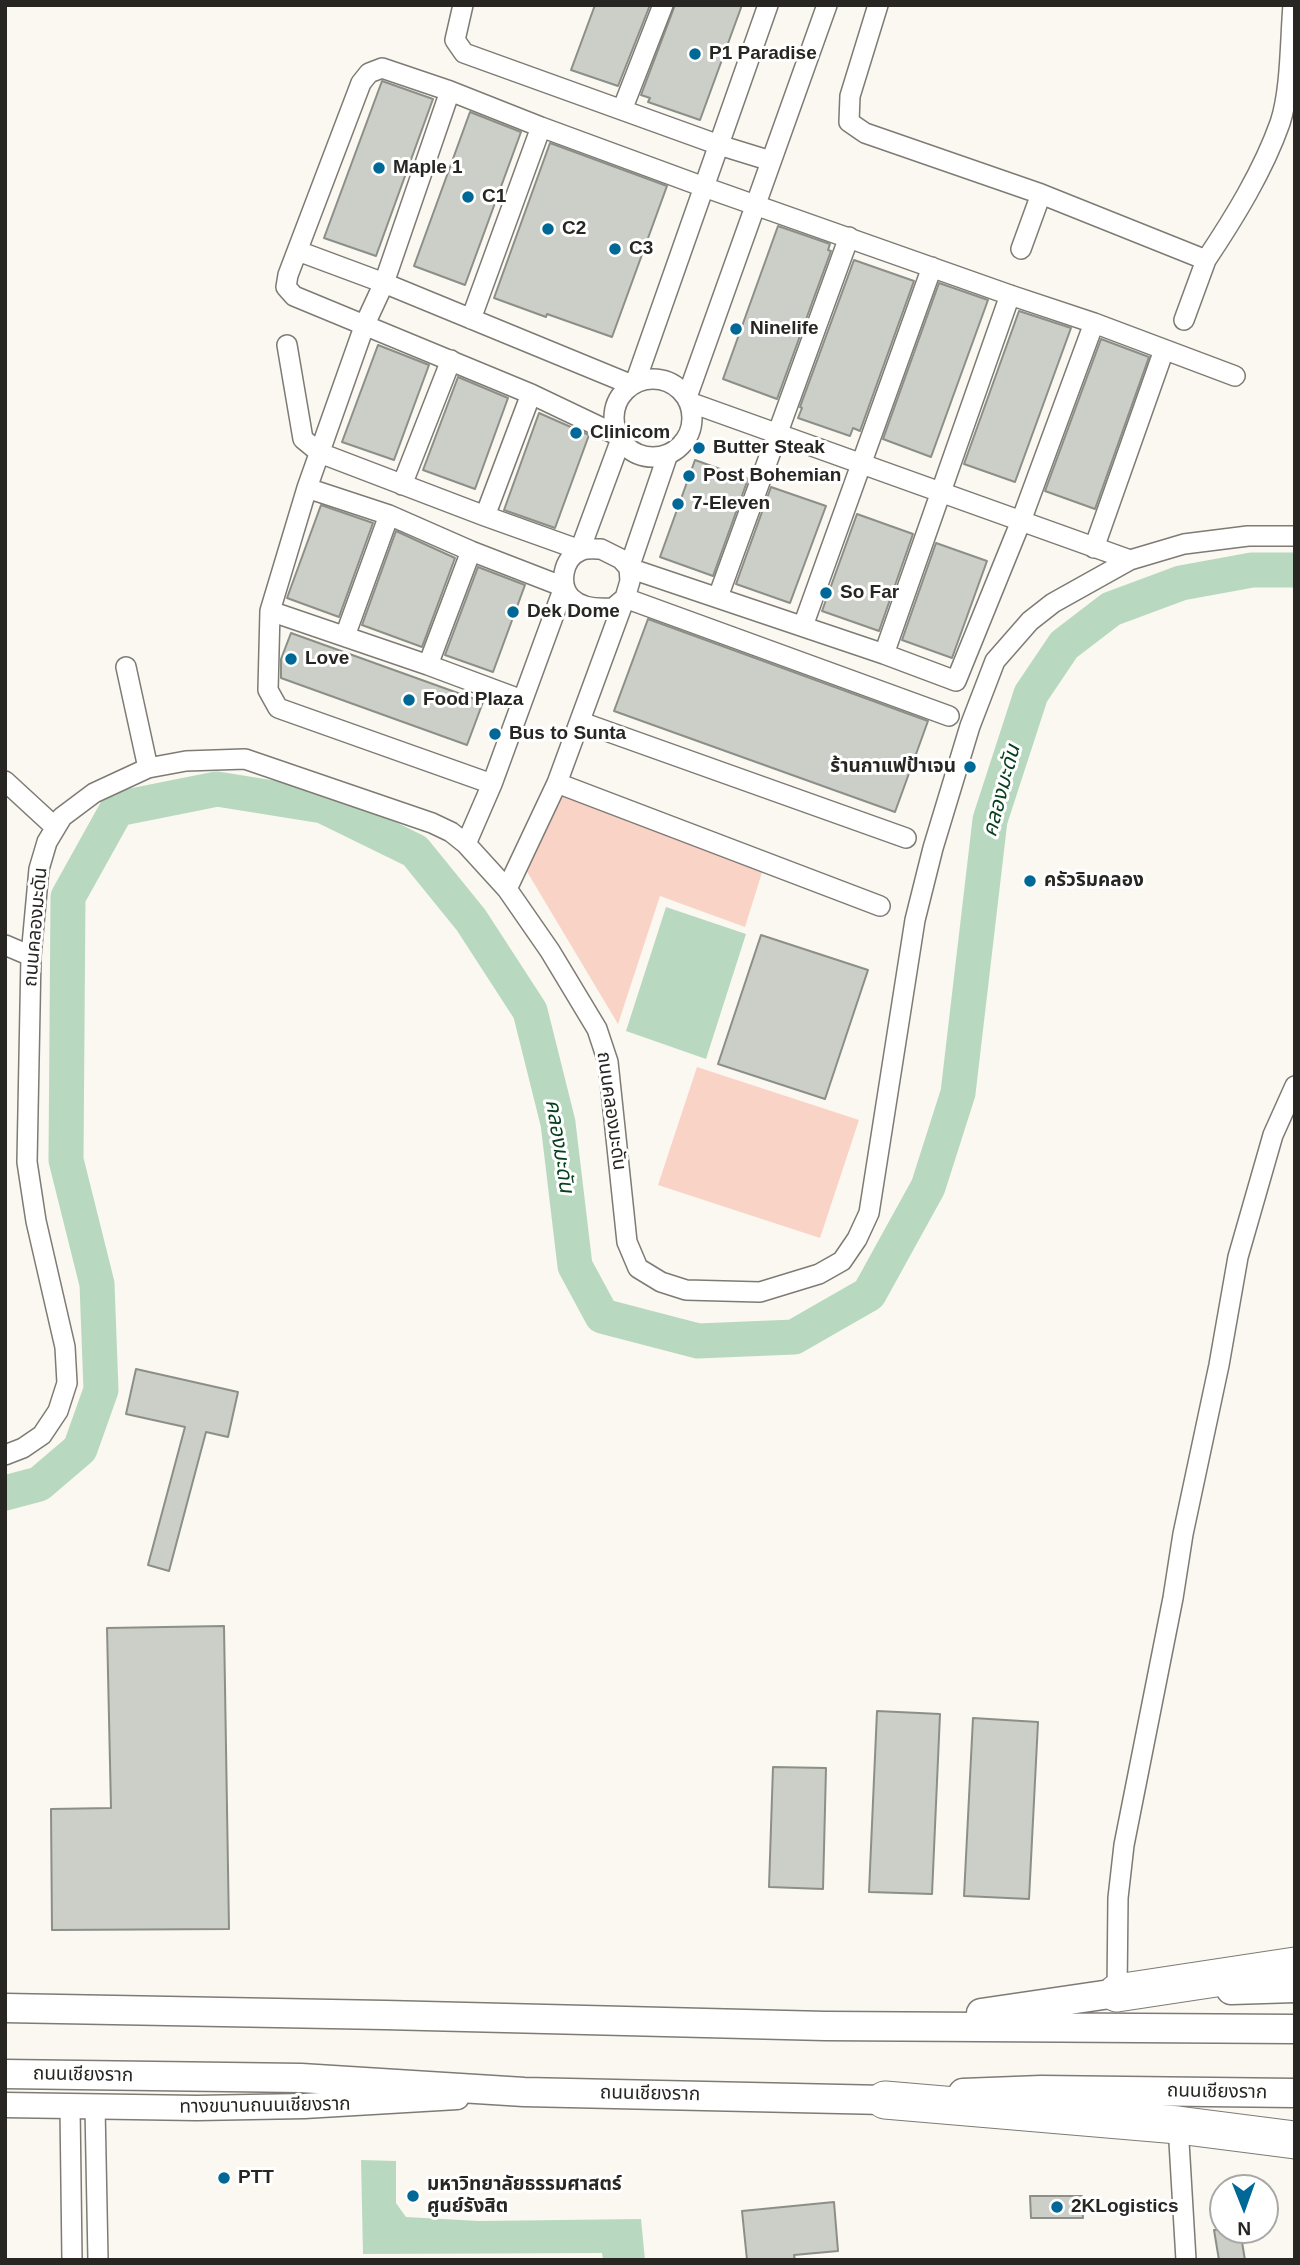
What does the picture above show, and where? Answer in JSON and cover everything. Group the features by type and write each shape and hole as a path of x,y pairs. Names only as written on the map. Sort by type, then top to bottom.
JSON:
{"highway":[{"path":"1117,1993 1295,1966"},
{"path":"885,2100 1178,2125 1295,2140"}],"main road":[{"path":"908,2027 941,2019 1117,1993 1295,1988"},
{"path":"5,2008 908,2027 1295,2029"},
{"name":"ถนนเชียงราก","path":"5,2074 301,2078 524,2092 885,2100 958,2093 1041,2090 1295,2093"}],"street":[{"path":"463,5 455,40 464,53 719,145 771,161"},
{"path":"622,110 663,5"},
{"path":"466,844 492,784 564,587 565,571 570,559 580,550 619,437 614,424 617,402 633,384 768,5"},
{"path":"827,5 755,205 688,400 692,424 689,435 668,454 656,457 633,452 619,437 531,394 293,296 286,287 288,275 361,83 369,73 382,68 704,187 755,205 849,237 1010,295 1094,323 1235,376"},
{"path":"878,5 850,96 849,122 865,133 1041,194 1206,260"},
{"path":"1184,320 1206,260 1262,164 1281,121 1293,5"},
{"path":"450,91 307,488 270,611 268,690 278,708 492,784"},
{"path":"471,319 541,127"},
{"path":"1021,249 1041,194"},
{"path":"718,597 849,237"},
{"path":"298,251 633,384 654,379 664,380 673,384 688,400 1130,560"},
{"path":"803,626 932,267"},
{"path":"884,654 1010,295"},
{"path":"287,345 303,439 320,453 580,550 601,549 621,559 629,568 956,681 1021,521 1094,323"},
{"path":"1094,548 1164,350"},
{"path":"402,485 451,360"},
{"path":"485,516 531,394"},
{"path":"507,889 557,782 581,722 631,581 629,568 668,454"},
{"path":"307,488 390,515 471,551 564,587 572,599 585,605 602,609 613,608 625,598"},
{"path":"345,636 390,515"},
{"name":"ถนนคลองมะดัน","path":"5,1455 42,1436 58,1411 67,1383 65,1347 36,1221 27,1162 31,956 39,869 47,842 62,817 94,793 148,768 186,761 245,759 451,832 466,844 507,889 550,951 597,1029 608,1062 627,1242 638,1268 661,1282 686,1290 714,1293 760,1292 820,1274 842,1261 857,1239 869,1213 915,920 933,848 970,726 995,661 1030,621 1053,603 1130,560 1184,544 1248,536 1295,536"},
{"path":"428,665 471,551"},
{"path":"625,598 949,716"},
{"path":"270,611 522,700"},
{"path":"126,667 148,768"},
{"path":"581,722 906,838"},
{"path":"5,781 55,827"},
{"path":"557,782 880,906"},
{"path":"5,945 31,956"},
{"path":"1117,1993 1118,1898 1124,1845 1173,1598 1183,1534 1219,1365 1238,1257 1273,1135 1295,1086"},
{"name":"ทางขนานถนนเชียงราก","path":"5,2105 304,2106 524,2092"},
{"path":"70,2106 72,2260"},
{"path":"95,2107 98,2260"},
{"path":"1178,2125 1186,2260"}],"shaded area":[{"path":"564,789 764,866 745,927 660,896 618,1024 526,870"},
{"path":"666,907 746,934 706,1059 626,1031"},
{"path":"697,1067 859,1120 820,1238 658,1185"},
{"path":"361,2160 396,2161 396,2203 406,2217 479,2221 641,2219 645,2260 603,2260 602,2253 363,2254"}],"building":[{"path":"595,5 650,5 618,86 571,70"},
{"name":"P1 Paradise","path":"675,5 742,5 700,120 648,102 650,98 641,95"},
{"name":"Maple 1","path":"382,81 433,99 376,256 324,238"},
{"name":"C1","path":"470,112 521,132 465,285 414,266"},
{"path":"550,143 667,186 612,337 494,298"},
{"path":"778,226 830,244 828,250 831,251 777,399 723,379"},
{"path":"854,260 914,281 860,431 853,428 850,436 798,418"},
{"path":"939,283 988,300 931,457 883,439"},
{"path":"1019,311 1071,328 1015,482 964,464"},
{"path":"1101,339 1149,357 1095,509 1045,491"},
{"path":"378,345 429,365 394,460 342,442"},
{"path":"458,377 508,398 475,489 423,470"},
{"path":"539,413 589,435 555,528 504,510"},
{"path":"695,460 748,479 713,576 660,557"},
{"path":"771,487 826,506 790,603 736,584"},
{"path":"321,505 373,523 339,617 287,598"},
{"path":"857,514 913,534 879,631 822,611"},
{"path":"396,531 455,558 422,647 362,625"},
{"path":"936,543 987,561 952,658 902,640"},
{"path":"478,567 525,585 493,672 445,655"},
{"path":"648,619 928,721 895,812 614,711"},
{"path":"291,633 483,702 467,745 281,678 281,659"},
{"path":"761,935 868,970 825,1099 718,1064"},
{"path":"136,1369 238,1392 228,1437 206,1432 169,1571 148,1565 185,1427 126,1414"},
{"path":"224,1626 229,1929 52,1930 51,1809 111,1808 107,1628"},
{"path":"877,1711 940,1714 932,1894 869,1892"},
{"path":"973,1718 1038,1722 1029,1899 964,1896"},
{"path":"773,1767 826,1768 823,1889 769,1887"},
{"name":"2KLogistics","path":"1030,2196 1082,2196 1083,2218 1031,2218"},
{"path":"834,2202 838,2251 794,2255 795,2260 747,2260 742,2211"},
{"path":"1216,2244 1242,2244 1245,2260 1219,2260"}],"waterway":[{"name":"คลองมะดัน","path":"5,1493 39,1484 80,1449 101,1390 97,1284 66,1160 68,897 117,809 217,789 323,806 415,851 471,920 530,1011 558,1123 575,1266 602,1316 698,1341 794,1337 869,1294 928,1187 958,1093 990,820 1031,694 1064,645 1111,609 1181,583 1252,570 1295,570"}],"place":[{"name":"P1 Paradise","path":"695,54"},
{"name":"Maple 1","path":"379,168"},
{"name":"C1","path":"468,197"},
{"name":"C2","path":"548,229"},
{"name":"C3","path":"615,249"},
{"name":"Ninelife","path":"736,329"},
{"name":"Clinicom","path":"576,433"},
{"name":"Butter Steak","path":"699,448"},
{"name":"Post Bohemian","path":"689,476"},
{"name":"7-Eleven","path":"678,504"},
{"name":"So Far","path":"826,593"},
{"name":"Dek Dome","path":"513,612"},
{"name":"Love","path":"291,659"},
{"name":"Food Plaza","path":"409,700"},
{"name":"Bus to Sunta","path":"495,734"},
{"name":"ร้านกาแฟป้าเจน","path":"970,767"},
{"name":"ครัวริมคลอง","path":"1030,881"},
{"name":"PTT","path":"224,2178"},
{"name":"มหาวิทยาลัยธรรมศาสตร์ ศูนย์รังสิต","path":"413,2196"},
{"name":"2KLogistics","path":"1057,2207"}]}
